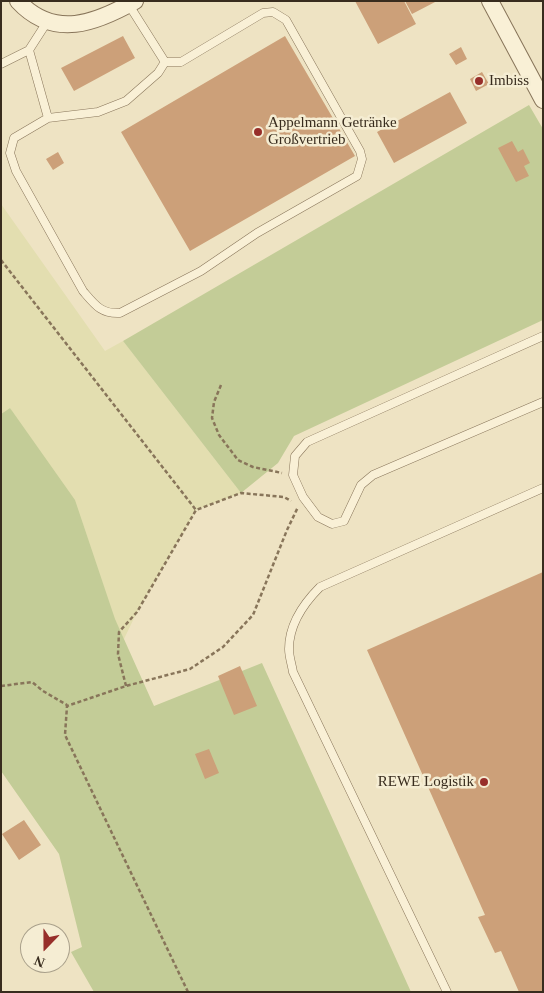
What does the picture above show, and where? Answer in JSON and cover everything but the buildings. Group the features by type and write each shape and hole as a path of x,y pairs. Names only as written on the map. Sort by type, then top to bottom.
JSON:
{"street":[{"path":"18,1 27,11 47,22 78,25 114,13 132,3"},
{"path":"490,1 543,100"}],"lane":[{"path":"132,3 165,62"},
{"path":"273,12 286,20 360,151 362,159 357,176 257,233 200,271 120,314 109,314 96,306 83,291 16,171 10,153 14,138 48,118 98,112 126,101 158,73 165,62 182,62 263,13 273,12"},
{"path":"1,64 29,50 47,22"},
{"path":"29,50 48,118"},
{"path":"543,336 307,442 295,456 293,475 301,501 318,517 332,524 344,521 361,485 373,475 543,402"},
{"path":"447,992 293,672 289,649 294,622 309,598 320,587 543,488"}],"path":[{"path":"1,260 196,510"},
{"path":"221,385 214,402 212,418 219,435 228,448 238,460 253,467 293,475"},
{"path":"1,686 32,682 43,692 67,706 126,686 190,669 223,647 253,615 287,530 301,501 284,497 241,493 196,510 137,612 119,632 118,654 126,686"},
{"path":"67,706 65,735 188,992"}],"shaded area":[{"path":"1,204 105,351 123,341 241,493 196,510 137,612 124,639 10,408 1,414"}],"green space":[{"path":"529,105 543,129 543,320 294,436 278,463 241,493 123,341"},
{"path":"10,408 75,500 115,619 154,706 262,663 411,992 94,992 71,952 82,947 59,854 1,771 1,414"}],"place":[{"name":"Imbiss","path":"479,81"},
{"name":"Appelmann Getränke Großvertrieb","path":"258,132"},
{"name":"REWE Logistik","path":"484,782"}]}
